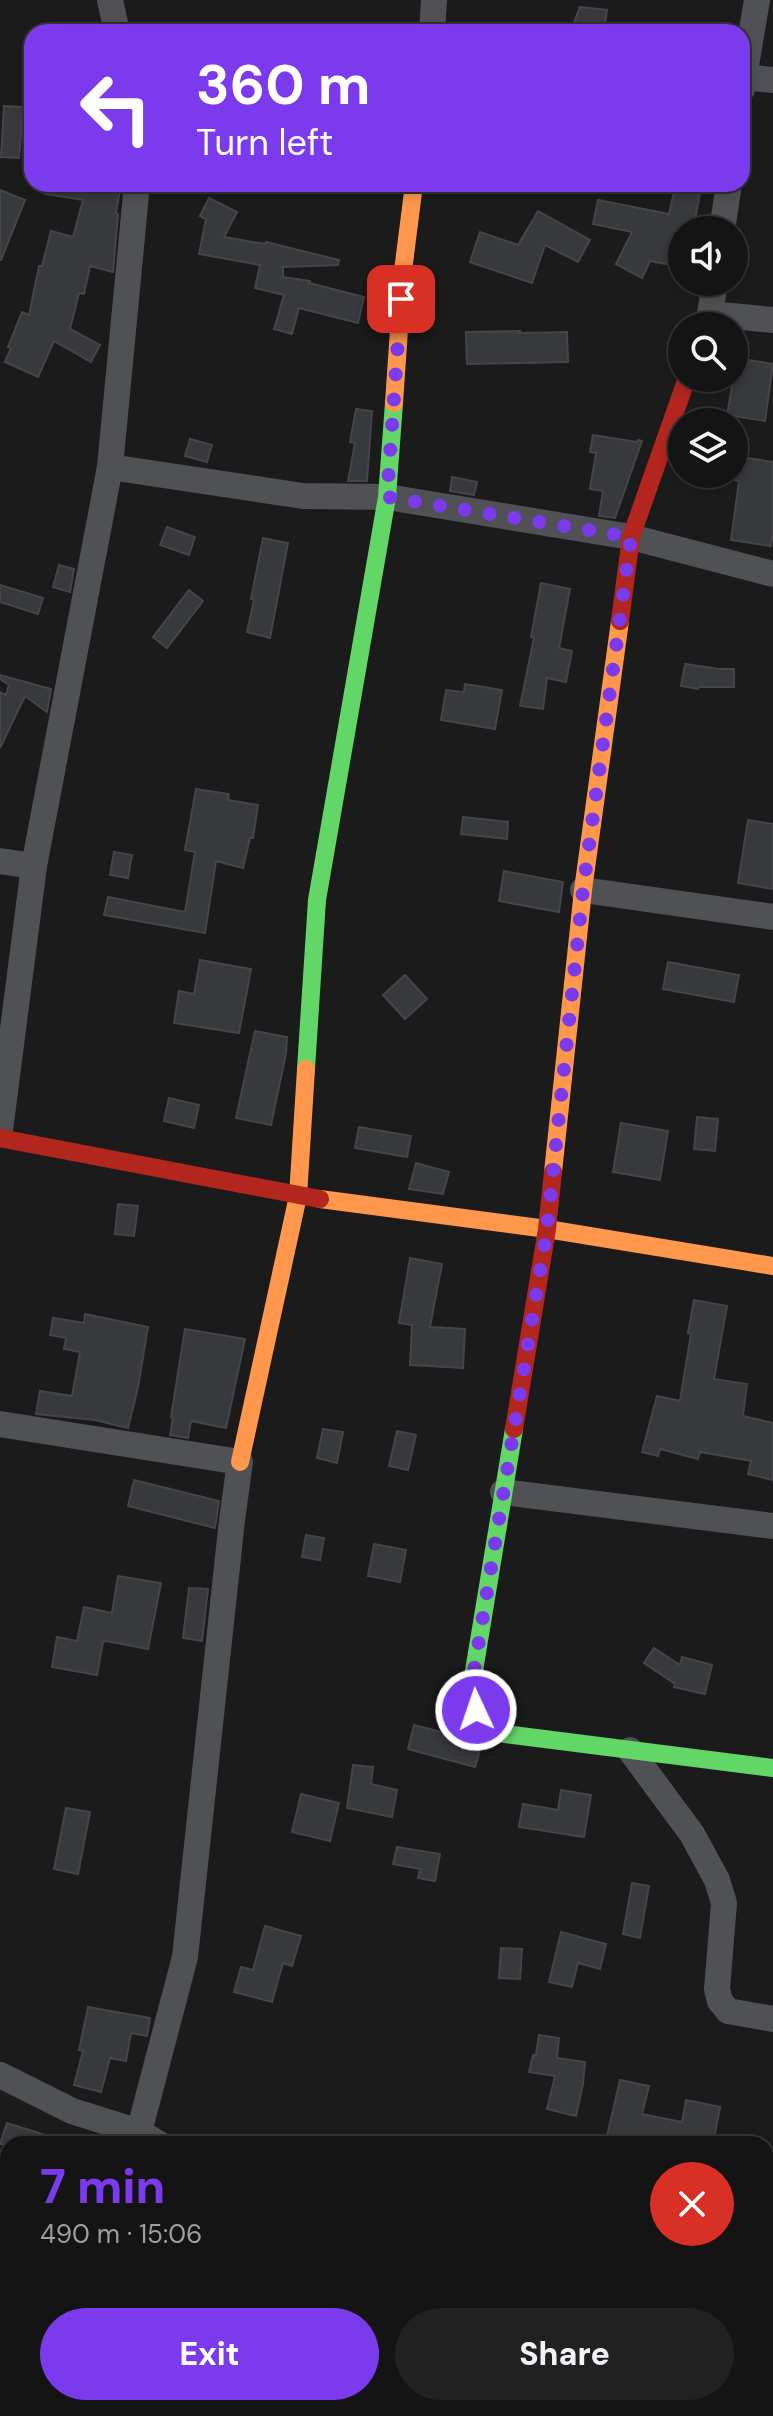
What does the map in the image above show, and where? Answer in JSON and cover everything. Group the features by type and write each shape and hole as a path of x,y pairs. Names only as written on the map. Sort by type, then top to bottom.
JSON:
{"street":[{"path":"110,0 115,24"},
{"path":"432,24 434,0"},
{"path":"750,42 757,0"},
{"path":"750,82 773,80"},
{"path":"0,1130 34,866 110,467 136,192"},
{"path":"149,2136 185,1957 240,1462 298,1196 317,900 387,497 403,271 413,192"},
{"path":"724,216 728,192"},
{"path":"748,320 773,320"},
{"path":"682,392 631,537 583,890 547,1229 470,1695 481,1725 505,1734 773,1768"},
{"path":"110,467 303,496 387,497 631,537 773,574"},
{"path":"0,861 34,866"},
{"path":"583,890 773,917"},
{"path":"0,1138 298,1196 547,1229 773,1266"},
{"path":"0,1424 240,1462"},
{"path":"503,1492 773,1526"},
{"path":"630,1750 692,1834 717,1880 724,1903 717,1989 720,2001 728,2011 773,2019"},
{"path":"0,2075 72,2111 143,2136"}],"building":[{"path":"580,7 607,10 605,24 573,24"},
{"path":"4,106 23,107 19,158 1,157"},
{"path":"0,190 25,200 1,260 0,260"},
{"path":"120,192 113,272 90,266 84,294 79,293 70,329 100,345 91,362 54,341 38,377 5,362 11,348 8,347 22,312 29,315 39,266 42,266 51,231 73,237 83,200 45,194"},
{"path":"674,192 700,193 696,216 668,216 668,264 650,261 642,278 616,264 632,232 593,224 598,200 669,214"},
{"path":"209,198 237,212 224,237 266,242 339,260 338,265 283,267 283,277 310,281 364,297 358,323 299,308 292,334 274,329 284,295 255,288 260,265 199,254 206,219 200,216"},
{"path":"538,211 590,240 578,262 545,245 532,283 470,262 480,232 518,245"},
{"path":"466,332 567,332 568,362 467,364"},
{"path":"748,360 773,364 765,421 748,418 748,408 728,408 731,392 748,392"},
{"path":"356,409 372,411 367,481 348,481 355,443 350,442"},
{"path":"593,435 642,441 615,518 599,516 603,491 590,489 596,453 590,452"},
{"path":"190,439 212,445 207,462 185,456"},
{"path":"748,458 773,462 771,546 731,540 738,488 748,488"},
{"path":"452,477 477,482 474,495 450,491"},
{"path":"167,527 195,537 189,555 160,545"},
{"path":"263,538 288,543 270,638 247,632"},
{"path":"59,565 74,569 70,592 53,587"},
{"path":"541,583 570,589 559,648 572,651 566,682 547,678 543,709 520,706"},
{"path":"0,585 43,598 38,614 0,602"},
{"path":"189,590 203,601 167,648 153,637"},
{"path":"685,664 734,669 734,687 698,689 681,686"},
{"path":"0,675 51,689 47,712 25,696 0,748 0,692 6,695 9,685 0,679"},
{"path":"465,684 502,690 495,729 441,720 446,690 464,692"},
{"path":"196,789 229,794 228,800 258,805 253,838 250,838 243,868 216,861 205,933 104,915 108,897 185,912 195,852 185,850"},
{"path":"463,817 508,822 507,839 461,834"},
{"path":"748,820 773,824 773,889 738,883"},
{"path":"114,852 132,855 128,878 110,875"},
{"path":"504,871 563,882 559,912 499,901"},
{"path":"200,960 251,969 239,1033 174,1023 179,991 194,994"},
{"path":"668,962 739,975 734,1002 663,989"},
{"path":"405,975 427,999 405,1019 383,995"},
{"path":"255,1031 287,1037 271,1125 236,1118"},
{"path":"169,1098 199,1105 194,1128 164,1121"},
{"path":"697,1117 718,1119 715,1151 694,1149"},
{"path":"621,1123 668,1131 660,1180 613,1172"},
{"path":"359,1127 411,1136 407,1157 355,1148"},
{"path":"416,1163 449,1172 443,1194 409,1189"},
{"path":"118,1204 138,1206 134,1236 115,1234"},
{"path":"410,1258 442,1264 430,1327 465,1329 463,1368 410,1365 412,1325 399,1323"},
{"path":"694,1300 727,1306 714,1379 747,1384 743,1416 773,1423 773,1480 748,1474 751,1461 700,1452 698,1459 660,1449 658,1456 642,1452 657,1396 680,1401"},
{"path":"85,1314 148,1327 128,1428 95,1420 36,1414 40,1391 72,1396 80,1352 64,1349 66,1338 50,1335 53,1318 84,1323"},
{"path":"185,1329 245,1339 226,1428 191,1421 188,1438 170,1435"},
{"path":"323,1429 343,1432 337,1463 317,1458"},
{"path":"397,1431 416,1435 408,1470 389,1466"},
{"path":"134,1480 219,1501 215,1528 128,1506"},
{"path":"306,1535 324,1538 320,1560 302,1557"},
{"path":"374,1544 406,1550 400,1582 368,1576"},
{"path":"118,1576 161,1583 148,1649 103,1642 97,1675 52,1667 57,1637 77,1641 84,1607 112,1613"},
{"path":"189,1588 208,1589 202,1641 183,1638"},
{"path":"654,1648 680,1665 682,1657 712,1665 705,1694 674,1687 675,1684 644,1663"},
{"path":"414,1725 465,1738 481,1747 475,1767 408,1749"},
{"path":"353,1765 373,1767 371,1784 397,1790 392,1817 347,1808"},
{"path":"561,1790 591,1795 584,1837 519,1827 523,1804 558,1810"},
{"path":"301,1794 339,1803 330,1841 292,1832"},
{"path":"66,1808 90,1812 78,1874 54,1869"},
{"path":"397,1847 440,1854 435,1881 418,1878 420,1869 393,1864"},
{"path":"632,1883 649,1886 640,1938 623,1934"},
{"path":"265,1926 301,1936 292,1966 283,1963 272,2002 234,1992 241,1967 253,1970"},
{"path":"561,1932 606,1944 600,1969 578,1963 572,1987 549,1982"},
{"path":"501,1948 522,1949 520,1979 499,1978"},
{"path":"88,2007 150,2018 147,2036 131,2033 126,2061 110,2058 101,2092 74,2085 83,2051 79,2050"},
{"path":"539,2035 559,2038 557,2058 585,2062 576,2116 547,2109 555,2076 529,2072"},
{"path":"620,2080 649,2086 642,2114 682,2122 686,2100 720,2107 715,2136 607,2136"},
{"path":"7,2123 48,2136 3,2136"}],"traffic: fast":[{"path":"306,1069 317,900 387,497 394,403"},
{"path":"514,1429 470,1695 481,1725 505,1734 773,1768"}],"traffic: slow":[{"path":"394,403 403,271 413,192"},
{"path":"553,1172 583,890 620,621"},
{"path":"240,1462 298,1196 306,1069"},
{"path":"320,1199 547,1229 773,1266"}],"traffic: jam":[{"path":"620,621 631,537 682,392"},
{"path":"0,1138 320,1199"},
{"path":"514,1429 547,1229 553,1172"}],"route":[{"path":"401,299 387,497 631,537 583,890 547,1229 470,1695 476,1710"}]}
